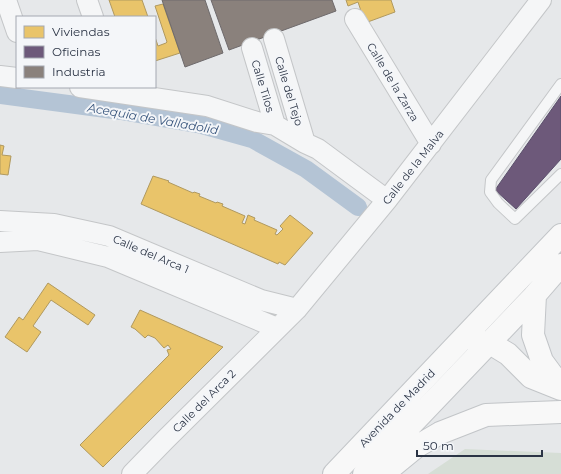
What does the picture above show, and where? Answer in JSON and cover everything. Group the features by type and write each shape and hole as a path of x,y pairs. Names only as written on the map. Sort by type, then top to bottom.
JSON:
{"main road":[{"name":"Avenida de Madrid","path":"334,474 561,235"},
{"name":"Avenida de Madrid","path":"364,474 490,343 561,265"},
{"path":"535,295 533,335 542,361 561,388"},
{"path":"461,342 490,343 508,354 531,377 561,388"},
{"path":"383,474 416,447 440,433 486,415 561,412"}],"street":[{"path":"6,0 16,29"},
{"path":"87,0 93,16"},
{"name":"Calle de la Malva","path":"277,328 297,309 387,200 541,0"},
{"name":"Calle de la Zarza","path":"355,19 431,144"},
{"name":"Calle del Tejo","path":"274,39 305,143"},
{"name":"Calle Tilos","path":"252,48 275,125"},
{"path":"0,76 16,78"},
{"path":"93,88 119,90 207,106 257,122 275,125 318,149 387,200"},
{"name":"Calle del Arca 1","path":"0,220 54,224 109,236 261,300 297,309"},
{"name":"Calle del Arca 1","path":"0,242 38,240 108,257 277,328"},
{"name":"Calle del Arca 2","path":"132,474 277,328"}],"lane":[{"path":"561,84 491,180 490,192 498,203 515,219 561,174"}],"shaded area":[{"path":"465,449 561,453 561,474 428,474"}],"building: Viviendas":[{"path":"109,0 142,0 148,16 115,16"},
{"path":"346,0 391,0 395,12 365,23 358,2 348,6"},
{"path":"163,4 180,53 156,61 156,40 158,46 167,42 155,6"},
{"path":"0,145 4,146 2,155 11,156 8,175 0,174"},
{"path":"153,176 169,181 168,182 193,193 200,194 199,196 216,203 223,204 222,206 245,216 242,223 245,224 248,215 255,218 254,220 277,230 275,234 277,235 283,229 280,226 290,215 313,233 285,265 279,262 278,264 141,204"},
{"path":"48,283 95,315 88,325 51,300 33,326 41,332 27,352 5,337 19,317 23,320"},
{"path":"140,310 223,347 103,467 80,445 169,355 167,350 171,349 168,345 164,348 155,338 148,335 145,338 131,327"}],"building: Oficinas":[{"path":"561,96 561,159 516,209 495,190"}],"building: Industria":[{"path":"162,0 205,0 223,53 185,67"},
{"path":"211,0 332,0 336,11 229,50"}],"waterway":[{"name":"Acequia de Valladolid","path":"0,95 121,111 202,125 252,139 306,169 358,207"}]}
